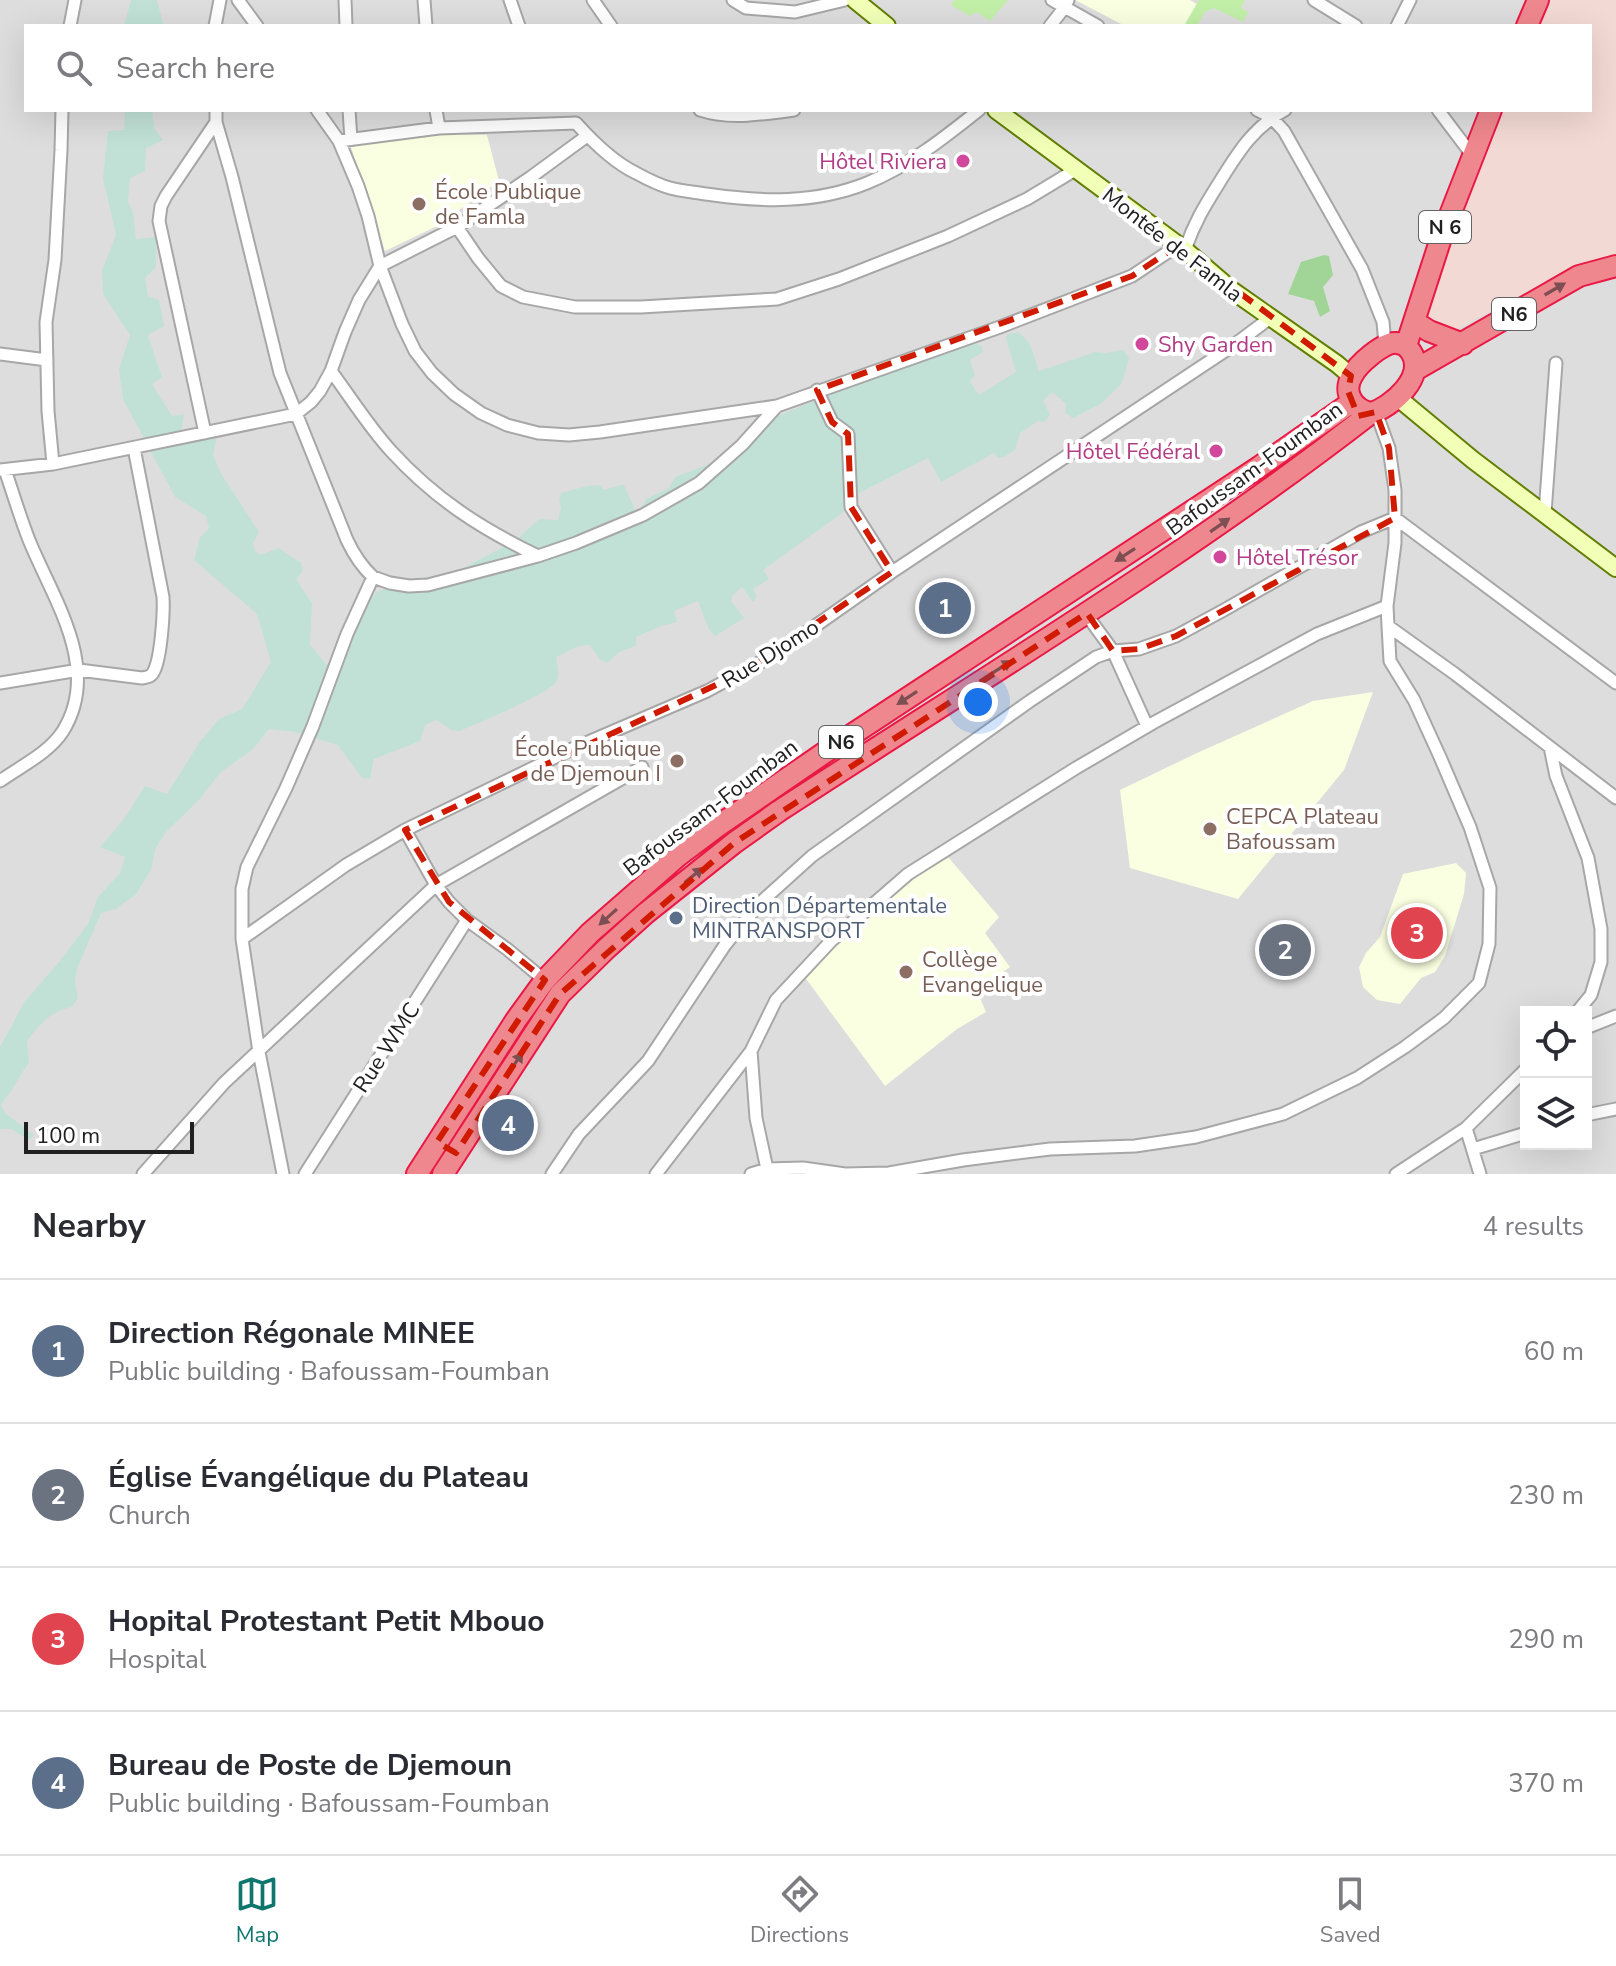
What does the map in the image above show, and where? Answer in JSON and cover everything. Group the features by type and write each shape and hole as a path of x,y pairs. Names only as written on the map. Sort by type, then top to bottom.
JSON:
{"highway":[{"path":"1528,24 1538,0"},
{"name":"N 6","path":"1396,345 1415,322 1441,238 1490,112"},
{"name":"N6","path":"1415,370 1579,276 1616,266"},
{"path":"1415,322 1463,344"},
{"path":"1396,345 1413,354 1415,370 1397,397 1374,413 1360,409 1352,402 1348,391 1351,376 1366,360 1396,345"},
{"name":"Bafoussam-Foumban","path":"417,1174 545,980 590,933 678,856 824,753 1352,402"},
{"name":"Bafoussam-Foumban","path":"443,1174 560,994 646,913 734,843 1214,529 1374,413"},
{"path":"1270,459 1284,479"},
{"path":"1096,574 1112,596"},
{"path":"938,678 953,698"},
{"path":"824,753 838,773"},
{"path":"631,896 646,913"},
{"path":"437,1142 456,1153"}],"street":[{"path":"70,24 75,0"},
{"path":"215,24 220,0"},
{"path":"238,0 256,24"},
{"path":"345,0 346,24"},
{"path":"424,0 426,24"},
{"path":"510,0 518,24"},
{"path":"593,0 610,24"},
{"path":"733,0 746,8 795,12 845,0"},
{"path":"855,0 885,24"},
{"path":"1052,0 1066,4 1095,24"},
{"path":"1314,0 1353,24"},
{"path":"1398,24 1410,0"},
{"path":"1051,24 1066,4"},
{"path":"53,464 46,322 55,260 62,112"},
{"path":"319,112 345,140"},
{"path":"349,112 345,140 380,266 415,351 454,394 481,413 507,425 538,433 569,435 777,406 1000,327 1132,276 1181,248 1241,148 1252,134 1281,112"},
{"path":"436,112 439,128"},
{"path":"569,112 587,136 633,172 670,188 746,200 793,201 868,183 944,138 976,112"},
{"path":"706,112 714,115 761,115 781,112"},
{"name":"Montée de Famla","path":"999,112 1351,376"},
{"path":"1261,112 1271,117 1284,131 1362,269 1383,322 1396,345"},
{"path":"1440,112 1472,155"},
{"path":"216,116 280,373 350,548 373,577 409,586 428,585 538,556 643,515 699,483 742,445 777,406"},
{"path":"205,433 159,221 166,196 216,116"},
{"path":"345,140 439,128 576,123"},
{"path":"0,781 44,751 61,733 74,709 79,670 71,636 2,470 53,464 296,414 320,391 359,300 380,266 457,227 587,136"},
{"path":"457,227 501,286 523,297 575,307 777,299 839,279 948,236 1027,199 1075,170"},
{"name":"Rue Djomo","path":"242,939 346,865 405,830 572,749 707,691 774,655 1270,318"},
{"path":"0,354 47,360"},
{"path":"1545,513 1556,363"},
{"path":"331,371 390,451 425,485 495,536 538,556"},
{"path":"817,390 832,422 848,434 851,507 892,572"},
{"path":"1397,397 1473,460 1616,568"},
{"path":"751,1174 767,1169 803,1168 845,1174 889,1173 1050,1149 1135,1146 1196,1137 1283,1114 1357,1078 1444,1018 1479,983 1489,944 1490,888 1470,827 1440,757 1414,700 1390,661 1387,606 1393,565 1395,490 1389,448 1374,413"},
{"path":"0,683 79,670 142,678 154,672 164,608 134,448"},
{"path":"552,1174 579,1134 648,1061 725,945 760,903 812,856 1096,657 1113,651 1139,649 1176,636 1361,532 1395,518"},
{"path":"1395,518 1616,683"},
{"path":"283,1174 259,1052 242,939 242,889 247,867 313,726 347,634 373,577"},
{"path":"656,1174 751,1051 776,1000 832,940 908,874 1147,726 1317,634 1387,606"},
{"path":"1086,614 1113,651 1147,726"},
{"path":"1388,626 1616,798"},
{"path":"1550,747 1556,776 1588,858 1601,929 1601,962 1591,995 1582,1006"},
{"path":"143,1174 224,1083 436,885 642,767"},
{"path":"405,830 449,902 560,994"},
{"name":"Rue WMC","path":"305,1174 467,920"},
{"path":"1592,1026 1616,1016"},
{"path":"751,1051 756,1118 767,1169"},
{"path":"1396,1174 1466,1128 1520,1075"},
{"path":"1592,1114 1616,1109"},
{"path":"1466,1128 1480,1174"},
{"path":"1473,1149 1520,1135"}],"highlighted area":[{"path":"1177,246 1351,376 1348,391 1358,416 1376,412 1389,448 1395,518 1176,636 1139,649 1113,651 1087,613 734,843 560,994 456,1153 437,1142 545,980 449,902 405,830 744,672 892,572 851,507 848,434 832,422 817,390 1132,276"}],"shaded area":[{"path":"0,0 1616,0 1616,1174 0,1174"},
{"path":"131,0 157,0 162,24 125,24"},
{"path":"1075,0 1190,0 1197,4 1185,24 1121,24"},
{"path":"1549,0 1616,0 1616,259 1560,273 1443,337 1420,319 1431,279 1500,112 1592,112 1592,24 1537,24"},
{"path":"125,112 152,112 154,128 163,140 146,148 145,171 130,178 128,201 133,212 136,239 156,237 156,267 145,278 148,296 159,300 164,326 148,335 162,377 152,384 172,416 184,414 180,436 217,437 213,455 220,472 259,532 253,543 255,551 260,555 279,548 301,563 303,571 296,579 312,603 310,645 326,664 345,656 361,614 376,592 411,580 458,571 516,540 539,519 558,520 561,493 587,486 600,485 604,490 624,485 635,510 640,511 646,499 669,488 675,477 712,463 756,429 761,433 775,417 936,352 977,344 982,346 983,352 970,360 975,374 970,382 979,395 1016,372 1007,334 1019,332 1030,344 1039,371 1095,352 1123,350 1129,358 1122,383 1102,403 1073,418 1065,413 1066,404 1052,392 1043,401 1050,414 1045,422 1038,421 1020,433 1015,450 1004,457 998,458 994,453 941,482 928,458 857,494 841,514 763,570 769,579 753,589 757,597 753,602 742,587 732,596 731,601 744,618 715,636 709,630 698,601 674,611 677,622 636,637 636,646 619,652 608,663 600,660 590,645 579,646 556,657 558,676 550,688 460,731 451,730 437,720 425,725 420,741 374,759 370,779 362,778 338,745 296,732 269,729 253,749 220,773 198,801 167,831 156,847 151,870 136,894 116,909 101,913 77,969 75,982 78,998 72,1007 46,1019 27,1041 29,1063 1,1104 5,1113 34,1135 29,1140 11,1129 0,1129 0,1047 25,1001 88,924 98,897 120,873 125,857 100,847 124,819 145,786 167,794 199,743 219,719 242,709 271,662 257,614 194,560 200,537 209,528 206,516 175,497 123,399 119,369 130,335 103,294 102,270 116,235 103,178 108,131 124,130"},
{"name":"École Publique de Famla","path":"424,134 487,135 499,181 437,226 385,251 351,147"},
{"name":"CEPCA Plateau Bafoussam","path":"1373,692 1344,770 1238,899 1130,868 1120,790 1313,701"},
{"name":"Collège Evangelique","path":"949,858 999,917 985,933 1010,967 977,991 986,1012 957,1029 885,1086 804,976 866,914 924,867"},
{"path":"1456,863 1466,873 1464,894 1445,956 1435,972 1421,978 1400,1004 1377,1000 1363,987 1359,967 1380,937 1403,874"}],"green space":[{"path":"955,0 1008,0 990,21 977,12 970,16 951,5"},
{"path":"1199,0 1245,0 1241,8 1248,12 1243,22 1214,8 1205,12 1198,24 1185,24"},
{"path":"1329,256 1333,275 1323,287 1330,311 1320,317 1314,301 1288,294 1301,262"}],"place":[{"name":"Hôtel Riviera","path":"963,161"},
{"name":"École Publique de Famla","path":"419,204"},
{"name":"Shy Garden","path":"1142,344"},
{"name":"Hôtel Fédéral","path":"1216,451"},
{"name":"Hôtel Trésor","path":"1220,557"},
{"name":"Direction Régonale MINEE","path":"945,608"},
{"name":"École Publique de Djemoun I","path":"677,761"},
{"name":"CEPCA Plateau Bafoussam","path":"1210,829"},
{"name":"Direction Départementale MINTRANSPORT","path":"676,918"},
{"name":"Hopital Protestant Petit Mbouo","path":"1417,933"},
{"name":"Église Évangélique du Plateau","path":"1285,950"},
{"name":"Collège Evangelique","path":"906,972"},
{"name":"Bureau de Poste de Djemoun","path":"508,1125"}]}
